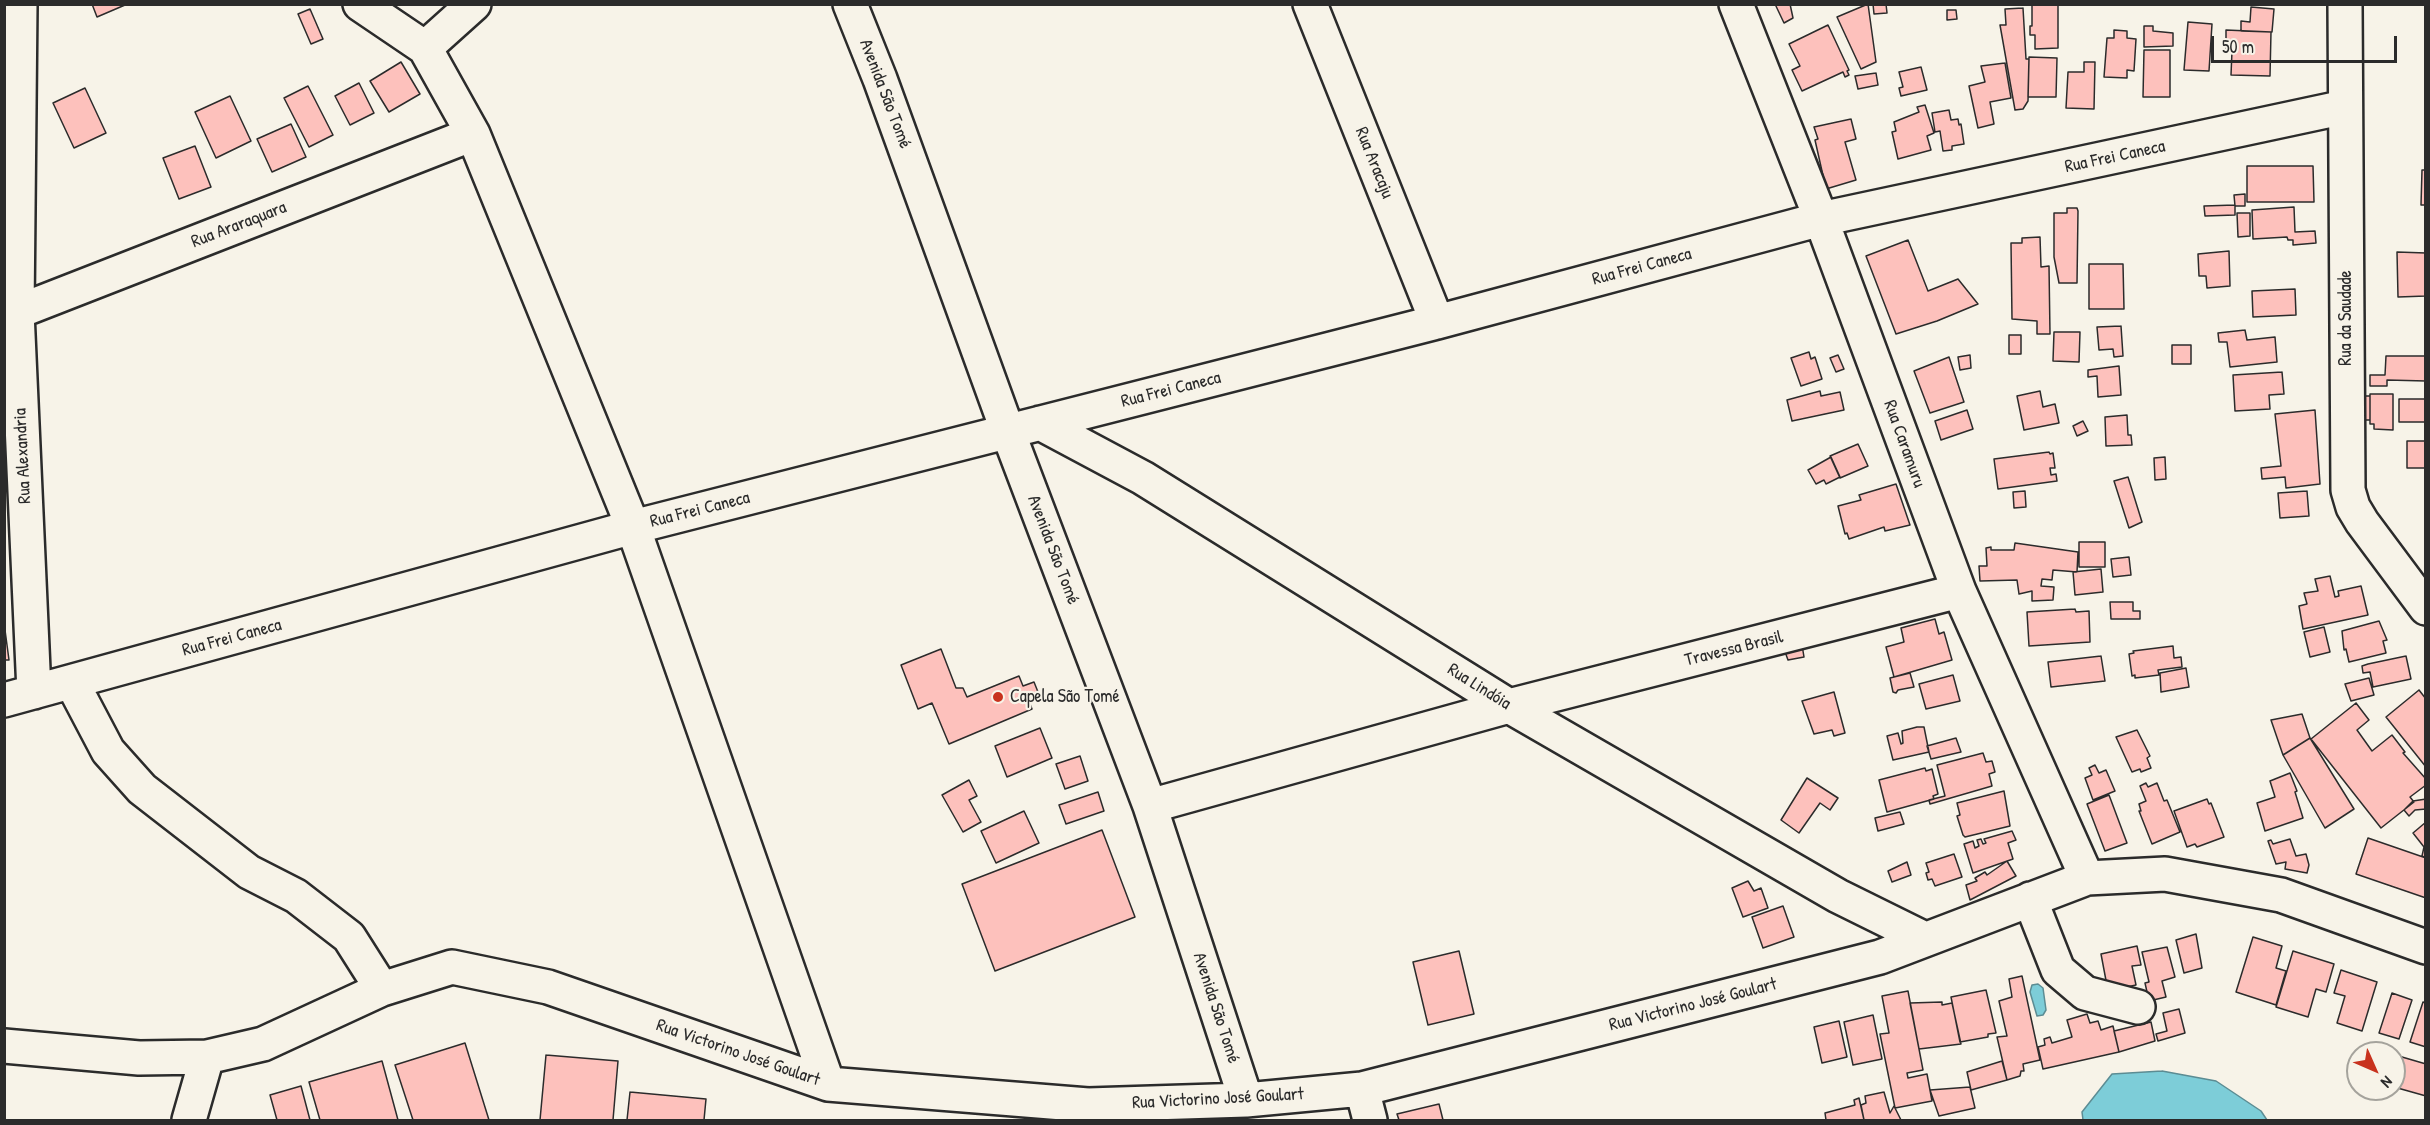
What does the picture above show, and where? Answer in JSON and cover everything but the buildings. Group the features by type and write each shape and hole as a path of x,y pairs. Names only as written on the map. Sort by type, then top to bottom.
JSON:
{"street":[{"name":"Rua Alexandria","path":"19,696 11,313 20,4"},
{"path":"360,4 424,48 473,134 633,527 828,1084"},
{"path":"424,48 474,4"},
{"name":"Avenida São Tomé","path":"850,4 884,90 1008,432 1150,806 1246,1100"},
{"name":"Rua Aracaju","path":"1310,4 1437,322"},
{"name":"Rua Caramuru","path":"1736,4 1821,219 1959,591 2086,878"},
{"name":"Rua da Saudade","path":"2345,4 2348,490 2362,522 2426,608"},
{"name":"Rua Frei Caneca","path":"19,696 633,527 1437,322 1821,219 2345,107"},
{"name":"Rua Araraquara","path":"11,313 473,134"},
{"name":"Rua Lindóia","path":"1040,423 1143,478 1509,706 1838,896 1926,939"},
{"name":"Travessa Brasil","path":"1150,806 1509,706 1959,591"},
{"path":"76,681 78,694 108,751 142,789 249,872 296,896 349,938 382,989"},
{"name":"Rua Victorino José Goulart","path":"4,1046 139,1058 207,1057 263,1044 382,989 452,967 548,987 828,1084 1075,1112 1362,1089 1880,957 2086,878 2165,874 2280,895 2426,947"},
{"path":"2030,899 2058,970 2085,993 2139,1007"},
{"path":"189,1120 207,1057"},
{"path":"1362,1089 1370,1120"}],"water":[{"path":"2038,984 2043,988 2046,1010 2043,1015 2037,1016 2030,992 2032,985"},
{"path":"2162,1071 2216,1081 2261,1111 2267,1120 2083,1120 2082,1112 2112,1074"}],"place":[{"name":"Capela São Tomé","path":"998,697"}]}
